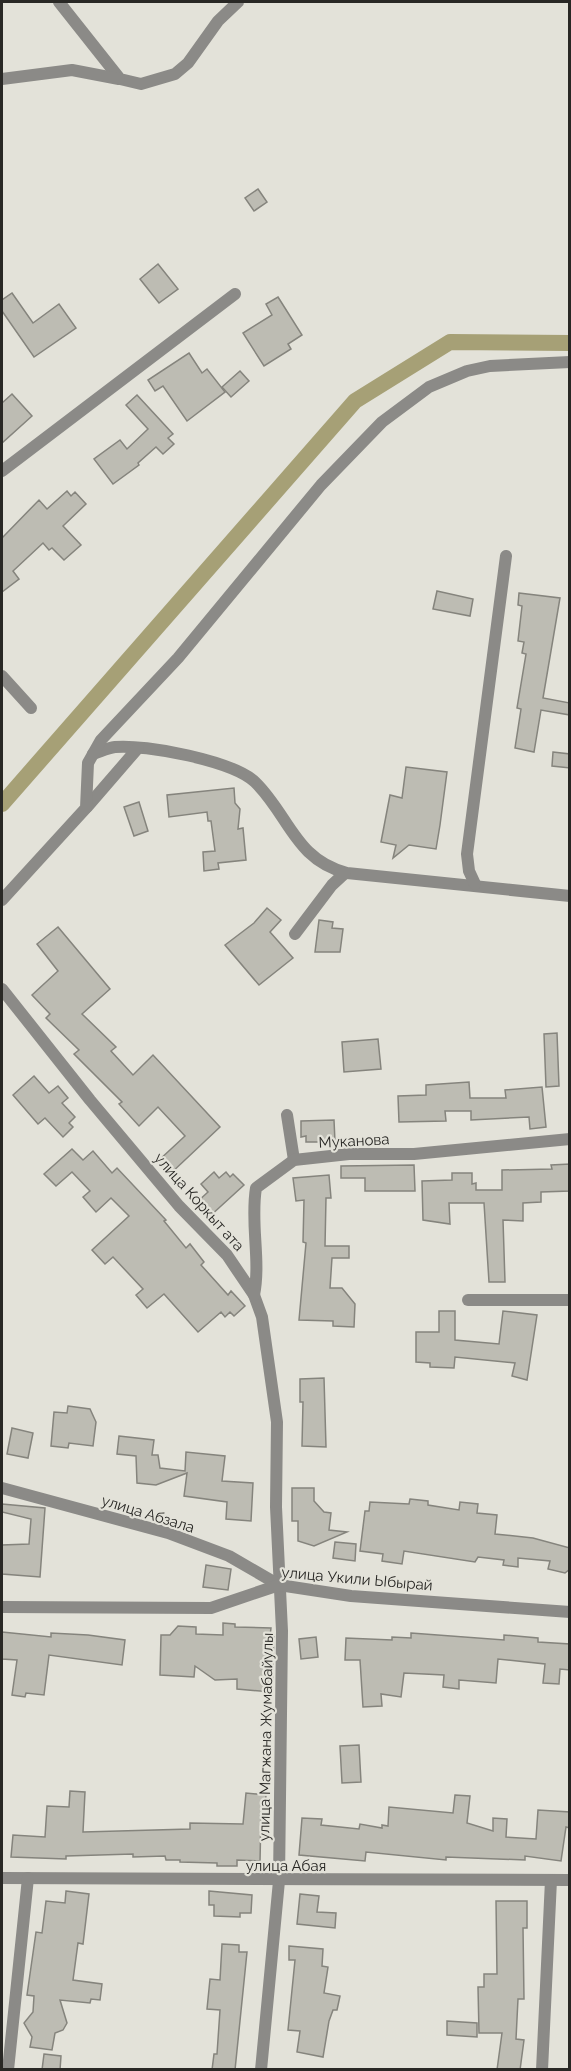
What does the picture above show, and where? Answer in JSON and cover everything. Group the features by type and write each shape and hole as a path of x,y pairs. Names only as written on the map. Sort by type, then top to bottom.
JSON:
{"street":[{"path":"59,2 120,79"},
{"path":"2,79 72,70 141,84 175,74 188,63 218,21 238,2"},
{"path":"2,471 235,294"},
{"path":"87,808 88,763 101,740 178,658 321,485 382,422 429,387 467,371 490,366 570,362"},
{"path":"475,884 468,871 467,854 506,556"},
{"path":"2,676 32,708"},
{"path":"93,754 111,747 138,748 178,753 242,772 255,783 285,826 307,851 328,869 345,873 475,884 570,896"},
{"path":"2,900 87,808 138,748"},
{"path":"295,934 321,899 345,873"},
{"name":"улица Коркыт ата","path":"2,989 90,1100 179,1206 227,1255 254,1295 262,1317 267,1344 277,1422 279,1585"},
{"path":"254,1295 256,1188 294,1160 287,1115"},
{"name":"Муканова","path":"294,1160 349,1154 414,1154 570,1139"},
{"path":"468,1300 570,1300"},
{"name":"улица Абзала","path":"2,1488 168,1533 229,1556 279,1585"},
{"name":"улица Укили Ыбырай","path":"2,1607 211,1608 279,1585 351,1596 570,1612"},
{"name":"улица Магжана Жумабайулы","path":"261,2070 279,1881 282,1631 279,1585"},
{"name":"улица Абая","path":"2,1878 279,1881 570,1880"},
{"path":"8,2070 28,1878"},
{"path":"542,2070 551,1880"}],"building":[{"path":"258,189 267,202 254,211 245,198"},
{"path":"158,264 178,289 159,303 140,279"},
{"path":"12,293 33,323 59,304 76,328 34,357 2,311 2,300"},
{"path":"278,297 302,335 288,344 291,349 264,366 243,333 272,315 266,304"},
{"path":"189,353 202,373 207,369 225,392 187,421 163,386 155,391 148,380"},
{"path":"240,371 249,381 231,397 222,387"},
{"path":"12,394 32,416 2,443 2,403"},
{"path":"137,395 173,434 168,438 174,444 163,454 156,447 138,463 139,465 113,484 94,459 120,440 127,449 148,429 126,405"},
{"path":"67,491 71,496 75,492 86,504 63,526 81,545 64,560 43,543 13,571 19,579 2,592 2,538 39,500 47,509"},
{"path":"437,591 473,599 470,616 433,609"},
{"path":"519,593 560,598 543,698 570,703 570,715 541,710 534,752 515,748 521,709 517,708 526,654 522,653 524,642 518,641 522,606 518,605"},
{"path":"553,752 570,754 570,768 552,766"},
{"path":"406,767 447,772 440,825 436,849 409,845 393,858 396,845 381,842 390,795 402,798"},
{"path":"234,788 235,803 240,809 238,829 243,828 246,860 218,863 219,869 204,871 203,852 215,851 211,821 208,821 207,812 169,817 167,795"},
{"path":"139,802 148,831 134,836 124,807"},
{"path":"267,908 281,920 270,932 293,958 259,985 225,945 254,923"},
{"path":"319,920 333,922 332,928 343,929 340,952 315,952"},
{"path":"58,927 110,989 82,1014 116,1047 111,1051 133,1075 153,1055 220,1127 169,1175 157,1162 185,1136 158,1107 139,1126 119,1104 122,1102 74,1054 79,1050 46,1018 50,1014 32,995 58,971 37,944"},
{"path":"557,1033 559,1086 546,1087 544,1034"},
{"path":"378,1039 381,1069 344,1072 342,1042"},
{"path":"34,1076 49,1093 58,1086 68,1098 62,1103 75,1117 69,1123 73,1127 63,1137 45,1118 38,1124 13,1095"},
{"path":"469,1082 470,1098 506,1098 505,1090 542,1087 546,1127 530,1129 529,1117 471,1120 471,1111 445,1111 446,1121 399,1122 398,1096 426,1095 426,1085"},
{"path":"334,1120 335,1142 306,1142 306,1136 301,1137 301,1121"},
{"path":"72,1149 83,1160 93,1151 112,1173 117,1168 166,1220 164,1221 186,1248 190,1244 204,1262 201,1265 228,1295 231,1291 245,1306 234,1316 230,1312 225,1317 221,1312 198,1332 164,1294 147,1308 136,1295 143,1289 113,1257 105,1264 92,1250 129,1216 111,1198 96,1212 83,1197 90,1191 72,1172 56,1186 44,1174"},
{"path":"570,1164 570,1191 541,1192 541,1202 523,1203 523,1221 503,1220 505,1282 489,1282 484,1203 449,1203 450,1224 423,1220 422,1181 452,1180 452,1173 472,1173 472,1184 476,1183 476,1190 502,1190 502,1170 552,1169 551,1165"},
{"path":"414,1165 415,1191 365,1191 365,1178 341,1178 341,1166"},
{"path":"214,1172 219,1178 226,1172 230,1177 233,1174 244,1185 209,1217 196,1203 208,1192 201,1184"},
{"path":"329,1175 331,1198 326,1198 325,1246 349,1246 349,1258 332,1258 330,1288 342,1288 355,1304 354,1327 333,1326 333,1321 299,1320 306,1243 303,1242 304,1200 296,1201 293,1178"},
{"path":"439,1311 455,1311 455,1340 499,1344 503,1311 537,1315 527,1380 512,1376 515,1363 455,1357 454,1368 430,1367 430,1363 416,1362 416,1332 439,1332"},
{"path":"324,1378 326,1447 302,1446 303,1402 300,1402 300,1379"},
{"path":"68,1406 90,1409 96,1422 93,1446 69,1443 68,1448 51,1446 54,1412 67,1413"},
{"path":"12,1428 33,1433 28,1458 7,1454"},
{"path":"119,1436 154,1440 152,1455 158,1455 160,1468 185,1471 186,1452 225,1456 222,1481 253,1483 251,1521 226,1519 227,1502 184,1496 187,1473 156,1485 137,1483 136,1456 117,1454"},
{"path":"292,1488 314,1488 314,1501 324,1512 331,1513 329,1530 347,1532 314,1546 298,1541 298,1521 292,1521"},
{"path":"410,1499 428,1501 428,1505 459,1510 460,1502 478,1504 477,1513 497,1515 495,1534 533,1538 570,1548 570,1569 565,1573 548,1569 550,1561 518,1558 518,1567 503,1565 504,1560 478,1557 475,1562 404,1551 402,1564 382,1561 383,1554 360,1551 365,1511 369,1511 370,1502 409,1504"},
{"path":"2,1504 45,1508 40,1577 2,1574 2,1545 29,1544 31,1519 2,1512"},
{"path":"335,1542 356,1544 355,1561 333,1558"},
{"path":"206,1565 231,1569 228,1590 203,1587"},
{"path":"223,1623 235,1624 235,1627 271,1628 270,1636 274,1636 272,1692 237,1689 237,1679 215,1680 195,1666 194,1677 160,1675 161,1635 170,1635 178,1626 196,1627 196,1634 223,1635"},
{"path":"2,1632 51,1637 51,1633 88,1635 125,1640 122,1665 49,1655 44,1695 26,1693 25,1697 12,1695 17,1660 2,1659"},
{"path":"411,1633 504,1640 504,1635 538,1638 538,1642 570,1644 570,1670 560,1669 559,1684 543,1683 545,1664 498,1659 496,1683 459,1680 459,1689 443,1687 444,1675 404,1673 401,1697 381,1694 382,1706 363,1707 360,1660 345,1660 346,1638 392,1640 392,1637 411,1638"},
{"path":"316,1637 318,1657 301,1659 299,1639"},
{"path":"359,1745 361,1782 342,1783 340,1746"},
{"path":"70,1791 85,1792 83,1832 190,1829 190,1823 243,1824 246,1793 266,1795 264,1816 261,1816 260,1861 237,1860 237,1866 217,1866 217,1863 166,1860 165,1856 133,1857 133,1854 66,1856 66,1859 11,1857 13,1835 45,1837 47,1806 69,1807"},
{"path":"455,1795 470,1796 467,1823 493,1831 493,1818 507,1819 506,1837 536,1839 538,1810 570,1812 570,1828 566,1827 561,1861 525,1856 525,1860 446,1857 446,1860 366,1852 365,1861 299,1855 302,1818 322,1819 321,1825 359,1829 360,1824 382,1828 382,1825 388,1826 389,1807 453,1813"},
{"path":"66,1891 89,1894 83,1944 78,1943 73,1980 102,1984 100,2000 91,1999 90,2003 60,2000 67,2023 63,2030 55,2033 52,2050 30,2047 32,2037 24,2023 33,2012 34,1996 27,1995 36,1932 42,1933 46,1901 65,1903"},
{"path":"209,1891 252,1895 251,1913 240,1913 240,1917 214,1916 214,1905 209,1905"},
{"path":"300,1894 319,1896 317,1912 336,1913 335,1928 297,1924"},
{"path":"496,1901 527,1901 527,1928 523,1928 524,1999 518,1999 516,2039 524,2040 520,2070 497,2070 502,2033 479,2033 478,1987 484,1987 484,1974 497,1974"},
{"path":"222,1944 239,1945 239,1952 247,1952 235,2070 212,2070 214,2054 217,2054 220,2010 207,2009 210,1979 220,1980"},
{"path":"289,1946 323,1949 322,1966 328,1967 324,1993 340,1996 337,2010 333,2010 329,2021 323,2057 297,2052 300,2031 288,2030 295,1960 289,1960"},
{"path":"447,2021 477,2023 477,2037 447,2035"},
{"path":"44,2054 61,2056 60,2070 42,2070"}],"waterway":[{"path":"2,804 355,401 450,342 570,343"}]}
